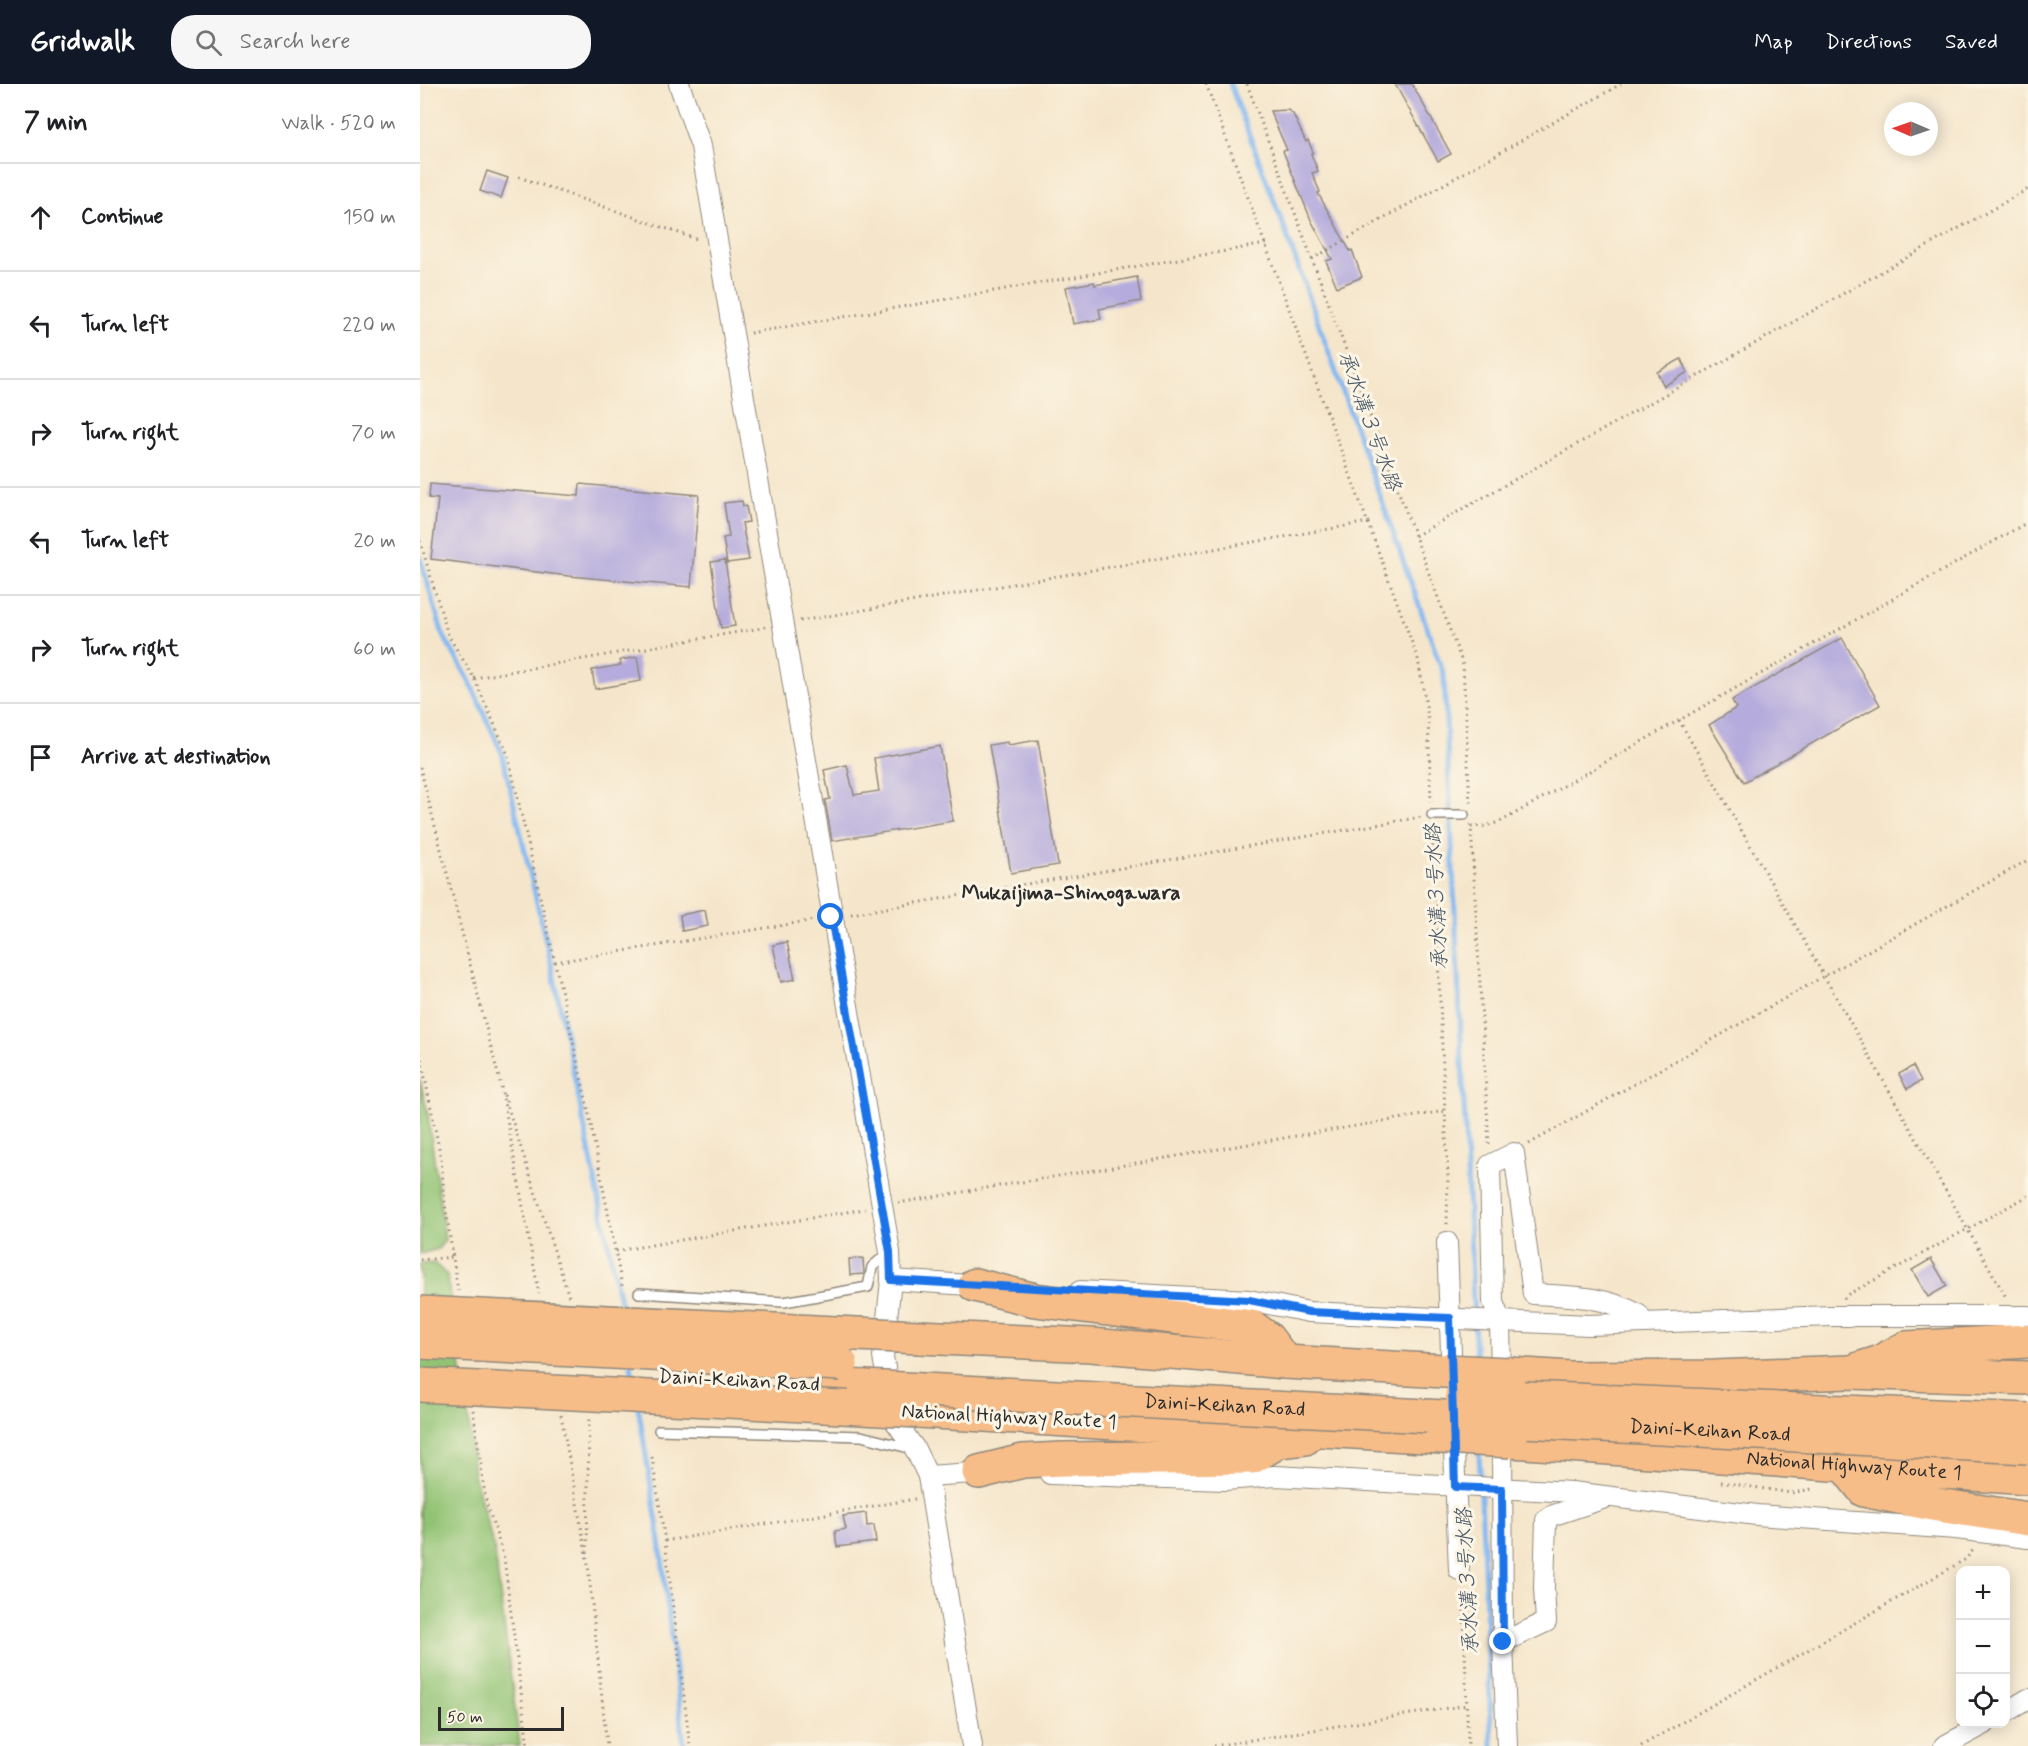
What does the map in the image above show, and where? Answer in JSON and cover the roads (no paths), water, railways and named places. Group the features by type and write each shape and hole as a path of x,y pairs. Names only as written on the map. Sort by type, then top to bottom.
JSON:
{"highway":[{"path":"975,1285 1035,1300 1252,1328 1267,1338 1285,1362"},
{"path":"420,1313 1091,1345 1285,1362 1571,1378 1715,1377 1849,1372 2028,1378"},
{"path":"1849,1372 1878,1363 1906,1348 2024,1324"},
{"name":"Daini-Keihan Road","path":"420,1342 840,1375 2028,1447"},
{"name":"Daini-Keihan Road","path":"420,1363 1290,1387 2028,1420"},
{"name":"National Highway Route 1","path":"420,1385 1147,1425 1320,1430 1442,1437 2028,1478"},
{"path":"979,1472 1023,1461 1062,1458 1252,1457 1279,1441 1305,1438 1320,1430"},
{"path":"1844,1465 1864,1490 2028,1520"}],"street":[{"path":"679,84 700,146 890,1252 891,1280 883,1357 895,1421 915,1449 928,1476 972,1746"},
{"path":"1507,1746 1490,1165 1514,1153 1533,1294 1594,1298 1627,1307 1640,1315 1641,1322"},
{"path":"1447,1242 1453,1318 1455,1487 1460,1570"},
{"path":"891,1280 1249,1300 1309,1312 1589,1325 1832,1316 2024,1324"},
{"path":"928,1476 979,1472 1225,1480 1275,1476 1572,1492 1757,1515 1956,1529 2028,1538"},
{"path":"1503,1642 1546,1622 1544,1588 1546,1520 1551,1516 1607,1497"},
{"path":"2010,1710 2028,1699"},
{"path":"1944,1746 1978,1728"}],"lane":[{"path":"1432,815 1467,816"},
{"path":"639,1293 784,1302 868,1287 872,1267 890,1252"},
{"path":"659,1430 861,1436 915,1449"}],"waterway":[{"name":"承水溝３号水路","path":"1230,84 1284,227 1444,675 1476,1361"},
{"path":"420,558 443,635 469,680 502,753 551,963 622,1311"},
{"path":"631,1364 634,1385"},
{"path":"638,1406 660,1541 684,1746"},
{"name":"承水溝３号水路","path":"1479,1451 1492,1746"}],"district":[{"name":"Mukaijima-Shinogawara","path":"1071,893"}]}
